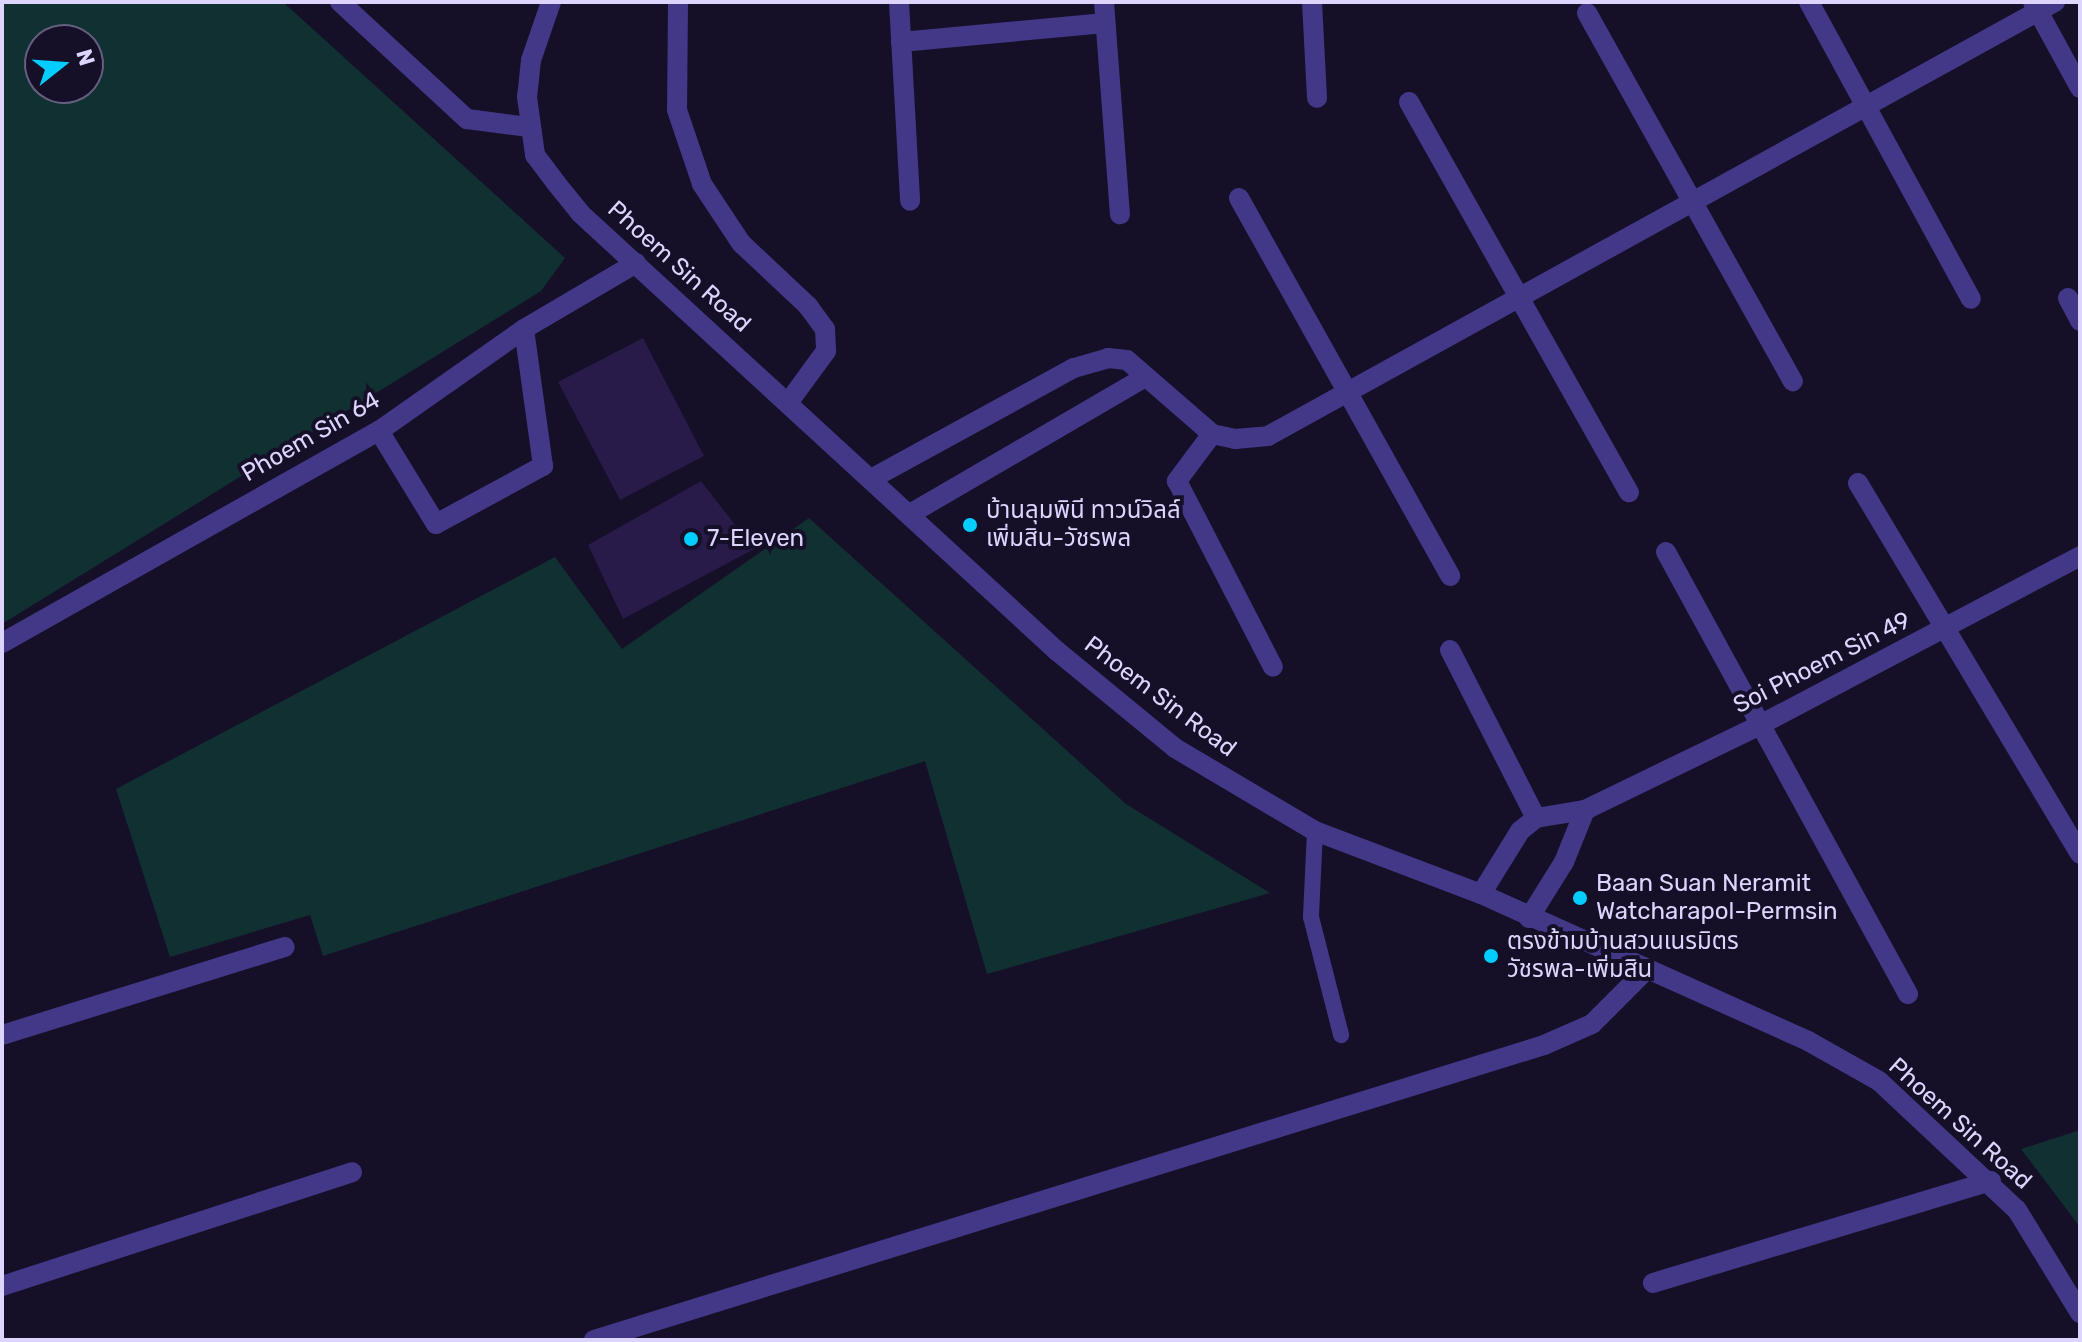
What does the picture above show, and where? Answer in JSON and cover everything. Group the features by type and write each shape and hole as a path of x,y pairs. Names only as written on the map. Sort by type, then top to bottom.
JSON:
{"street":[{"path":"340,2 467,119 529,127"},
{"name":"Phoem Sin Road","path":"551,2 531,60 529,127 535,155 556,183 580,213 1057,651 1175,748 1315,831 1481,894 1645,971 1808,1041 1879,1081 1991,1181 2050,1258 2080,1313"},
{"path":"678,2 677,110 702,184 741,243 808,306 825,329 826,351 788,403"},
{"path":"899,2 910,201"},
{"path":"1312,2 1317,98"},
{"path":"1809,2 1869,105 1971,299"},
{"path":"871,479 1074,368 1108,358 1127,360 1212,434 1235,439 1268,436 1869,105 2042,5 2080,88"},
{"path":"901,42 1104,12 1120,214"},
{"path":"1587,13 1793,381"},
{"path":"1409,102 1629,492"},
{"path":"1239,198 1345,394 1402,483 1450,576"},
{"name":"Phoem Sin 64","path":"2,643 379,431 524,329 636,263"},
{"path":"2068,298 2080,321"},
{"path":"379,431 436,524 543,466 524,329"},
{"path":"910,514 1145,377"},
{"path":"1212,434 1177,481 1273,667"},
{"path":"1858,483 2080,854"},
{"path":"1666,552 1758,726 1908,994"},
{"name":"Soi Phoem Sin 49","path":"1536,818 1585,810 1758,726 2080,556"},
{"path":"1450,650 1536,818 1520,831 1481,894"},
{"path":"1529,918 1564,862 1585,810"},
{"path":"2,1035 285,947"},
{"path":"594,1340 1534,1049 1592,1024 1645,971"},
{"path":"2,1286 352,1172"},
{"path":"1653,1283 1991,1181"}],"lane":[{"path":"1315,831 1311,917 1341,1035"}],"green space":[{"path":"2,2 283,2 565,258 541,291 2,624"},
{"path":"809,518 1126,804 1270,893 987,974 925,761 323,956 310,915 170,957 116,789 555,557 622,649"},
{"path":"2080,1130 2080,1227 2021,1149"}],"building":[{"path":"643,338 704,456 620,500 558,382"},
{"path":"701,481 754,549 623,619 588,545"}],"place":[{"name":"บ้านลุมพินี ทาวน์วิลล์ เพิ่มสิน-วัชรพล","path":"970,525"},
{"name":"7-Eleven","path":"691,539"},
{"name":"Baan Suan Neramit Watcharapol-Permsin","path":"1580,898"},
{"name":"ตรงข้ามบ้านสวนเนรมิตร วัชรพล-เพิ่มสิน","path":"1491,956"}]}
